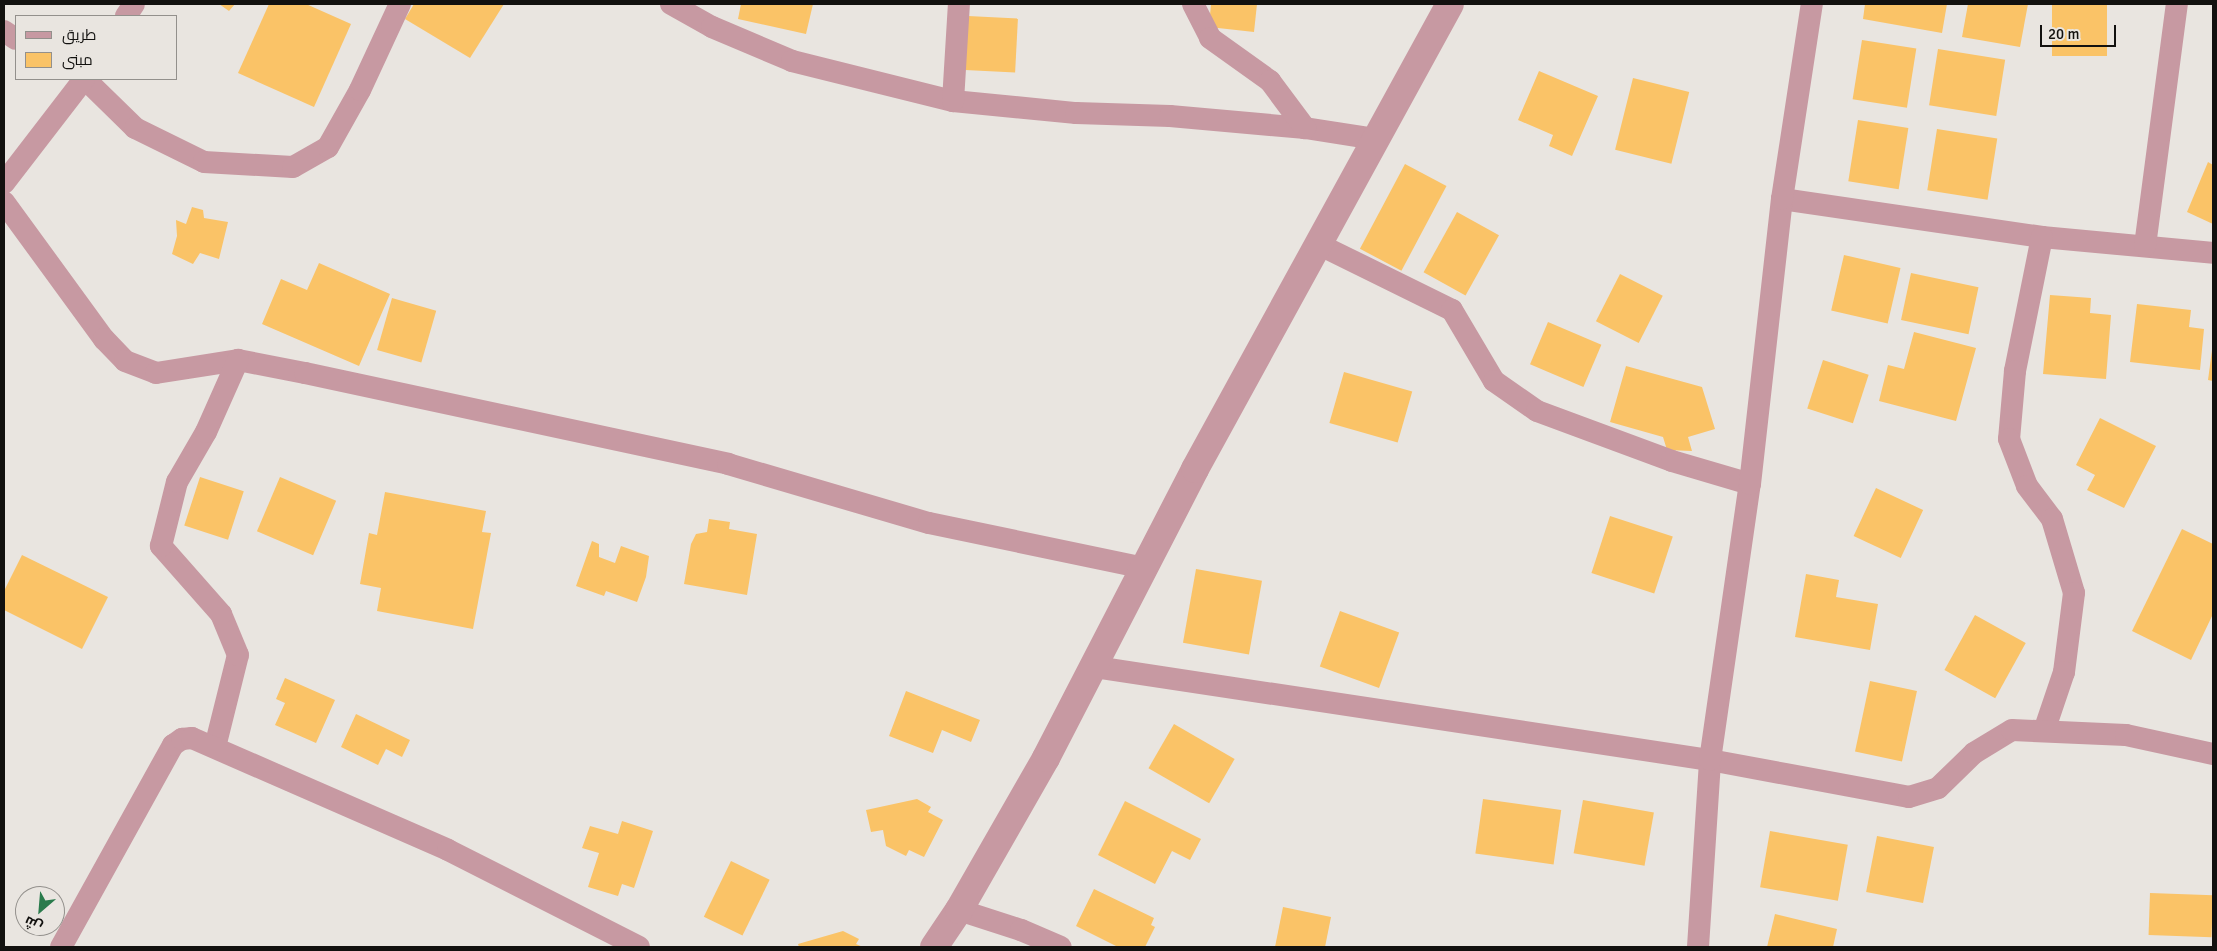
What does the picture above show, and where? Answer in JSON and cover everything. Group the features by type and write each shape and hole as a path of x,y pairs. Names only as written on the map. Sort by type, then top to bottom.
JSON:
{"street":[{"path":"127,15 134,4"},
{"path":"85,80 135,128 204,162 293,166 328,147 360,90 400,4"},
{"path":"671,4 712,27 792,61 953,100 1076,113 1170,116 1305,128 1376,138"},
{"path":"953,100 960,4"},
{"path":"1193,4 1210,38 1270,81 1305,128"},
{"path":"934,947 959,910 1095,667 1144,568 1318,244 1450,4"},
{"path":"1698,947 1710,760 1750,484 1782,199 1812,4"},
{"path":"2145,246 2177,4"},
{"path":"4,32 15,38"},
{"path":"4,183 83,80"},
{"path":"1782,199 2042,237 2213,253"},
{"path":"4,202 104,339 125,361 156,373 238,360 728,464 929,523 1144,568"},
{"path":"2042,237 2015,371 2009,439 2027,486 2052,519 2074,593 2064,672 2044,730"},
{"path":"1318,244 1452,310 1494,380 1536,411 1672,462 1750,484"},
{"path":"215,747 238,655 220,614 161,546 177,482 206,432 238,360"},
{"path":"1095,667 1710,760 1909,797 1938,788 1974,753 2012,730 2126,735 2213,754"},
{"path":"61,947 173,745 182,739 192,738 448,850 639,947"},
{"path":"959,910 1021,930 1061,947"}],"building":[{"path":"219,4 235,4 229,11"},
{"path":"269,4 306,4 351,24 314,107 238,73"},
{"path":"414,4 504,4 470,58 405,19"},
{"path":"741,4 813,4 806,34 738,19"},
{"path":"1211,4 1257,4 1254,32 1209,27"},
{"path":"1865,4 1947,4 1942,33 1863,19"},
{"path":"1968,4 2028,4 2020,47 1962,37"},
{"path":"2052,4 2107,4 2107,56 2052,56"},
{"path":"968,16 1018,19 1015,73 965,70"},
{"path":"1862,40 1916,49 1907,108 1853,99"},
{"path":"1938,49 2005,60 1996,116 1929,105"},
{"path":"1539,71 1598,96 1572,156 1549,146 1553,135 1518,120"},
{"path":"1633,78 1689,92 1671,164 1615,150"},
{"path":"1858,120 1908,128 1899,189 1848,181"},
{"path":"1937,129 1997,139 1988,200 1927,190"},
{"path":"2208,162 2213,165 2213,224 2187,212"},
{"path":"1405,164 1446,186 1401,271 1360,249"},
{"path":"192,207 203,210 204,218 228,222 219,259 200,253 193,264 172,254 177,236 176,220 186,224"},
{"path":"1457,212 1499,235 1466,296 1424,272"},
{"path":"1844,255 1901,268 1888,324 1831,311"},
{"path":"319,263 390,294 359,366 262,324 281,279 307,290"},
{"path":"1911,273 1978,287 1969,334 1901,320"},
{"path":"1620,274 1663,296 1639,343 1596,321"},
{"path":"2050,295 2091,298 2090,313 2111,315 2106,379 2043,374"},
{"path":"392,298 436,311 421,363 377,350"},
{"path":"2137,304 2191,310 2189,327 2204,329 2200,370 2130,362"},
{"path":"1548,322 1601,345 1583,387 1530,364"},
{"path":"1914,332 1976,348 1956,421 1879,401 1888,365 1904,369"},
{"path":"2213,351 2213,381 2208,380"},
{"path":"1823,360 1869,375 1853,423 1807,409"},
{"path":"1626,366 1702,387 1715,429 1688,437 1692,451 1667,450 1663,437 1610,422"},
{"path":"1344,372 1412,392 1398,443 1329,423"},
{"path":"2100,418 2156,446 2124,508 2087,490 2095,475 2076,465"},
{"path":"200,477 244,491 228,540 184,526"},
{"path":"280,477 336,501 313,555 257,531"},
{"path":"1876,488 1923,510 1901,558 1854,536"},
{"path":"385,492 486,511 482,532 491,533 473,629 377,611 381,588 360,584 369,533 377,535"},
{"path":"1610,516 1673,536 1654,593 1591,573"},
{"path":"709,519 730,522 729,529 757,534 747,595 684,584 691,544 696,534 707,532"},
{"path":"2182,529 2213,544 2213,614 2191,660 2132,631"},
{"path":"592,541 599,544 599,557 615,563 621,546 649,556 646,577 637,602 606,591 604,596 576,586"},
{"path":"22,555 108,597 82,649 4,610 4,591"},
{"path":"1196,569 1262,581 1249,654 1183,643"},
{"path":"1806,574 1839,580 1836,597 1878,604 1870,650 1795,637"},
{"path":"1340,611 1399,633 1379,688 1320,666"},
{"path":"1975,615 2026,643 1995,698 1944,670"},
{"path":"285,678 335,700 316,743 275,725 285,703 276,699"},
{"path":"1870,681 1917,691 1902,761 1855,751"},
{"path":"906,691 980,720 971,742 942,730 933,753 889,736"},
{"path":"356,714 410,740 402,757 386,749 378,765 341,747"},
{"path":"1174,724 1235,759 1209,803 1148,768"},
{"path":"917,799 931,807 928,812 943,820 924,857 909,850 906,856 886,846 883,830 871,832 866,810"},
{"path":"1483,799 1561,810 1554,864 1475,853"},
{"path":"1583,800 1654,813 1645,866 1574,853"},
{"path":"1125,801 1201,839 1190,860 1172,851 1155,884 1098,855"},
{"path":"622,821 653,831 634,888 622,884 618,896 588,887 599,853 582,848 590,826 618,834"},
{"path":"1770,831 1848,845 1838,901 1760,887"},
{"path":"1877,836 1934,847 1923,903 1866,892"},
{"path":"731,861 770,880 742,936 704,917"},
{"path":"1094,889 1154,918 1151,925 1155,927 1145,947 1118,947 1076,926"},
{"path":"2150,893 2213,895 2211,937 2149,935"},
{"path":"1283,907 1331,917 1325,947 1275,947"},
{"path":"1775,914 1837,929 1833,947 1767,947"},
{"path":"843,931 859,939 856,944 863,947 799,947 798,944"}]}
